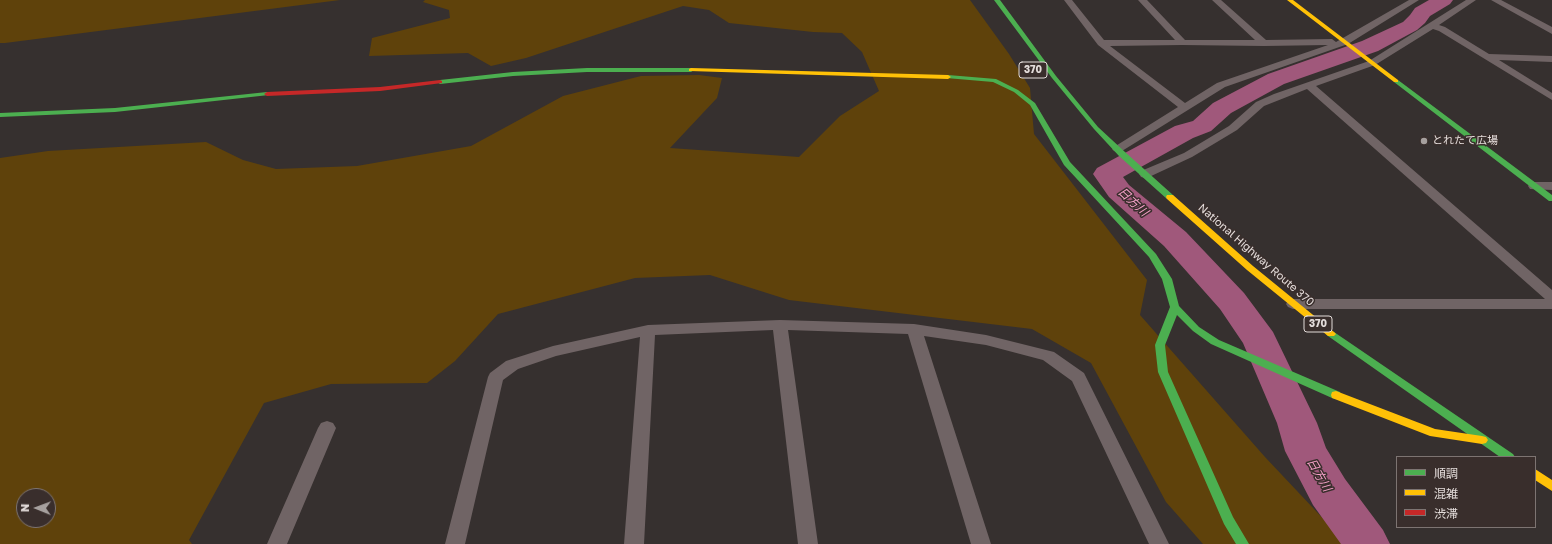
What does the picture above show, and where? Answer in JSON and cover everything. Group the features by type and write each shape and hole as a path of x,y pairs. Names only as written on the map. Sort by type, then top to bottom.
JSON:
{"main road":[{"name":"National Highway Route 370","path":"997,0 1054,77 1096,128 1120,152 1250,268 1293,304 1338,339 1482,440 1507,456"},
{"path":"1290,0 1552,199"},
{"path":"0,115 115,110 273,93 380,89 513,74 587,70 658,69 838,75 949,76 994,80 1016,91 1033,104 1067,163 1153,256 1167,278 1175,306 1196,329 1215,342 1330,392 1434,433 1482,440"},
{"name":"National Highway Route 370","path":"1060,99 1096,128"},
{"path":"1175,306 1160,345 1163,372 1228,520 1243,544"},
{"path":"1536,475 1552,486"}],"street":[{"path":"1068,0 1101,43 1185,108"},
{"path":"1142,0 1183,43"},
{"path":"1216,0 1264,42"},
{"path":"1396,0 1406,6"},
{"path":"1120,152 1221,85 1348,44 1415,0"},
{"path":"1144,173 1188,155 1233,128 1260,104 1278,96 1310,86 1370,61 1432,26 1472,0"},
{"path":"1495,0 1552,31"},
{"path":"1432,26 1442,28 1552,97"},
{"path":"1101,43 1264,42 1348,44"},
{"path":"1488,57 1552,59"},
{"path":"1310,86 1552,298"},
{"path":"1534,186 1552,186"},
{"path":"1293,304 1552,304"},
{"path":"780,325 808,544"},
{"path":"455,544 496,377 512,366 553,351 648,330 780,325 914,329 986,340 1048,356 1078,377 1159,544"},
{"path":"914,329 981,544"},
{"path":"634,544 648,330"},
{"path":"277,544 327,428"}],"shaded area":[{"path":"0,0 340,0 0,43"},
{"path":"425,0 970,0 1009,54 1030,88 1034,134 1147,280 1140,315 1265,457 1347,544 1203,544 1166,502 1091,363 1032,329 789,300 710,275 635,278 498,314 455,361 427,383 331,384 264,403 189,540 192,544 0,544 0,158 48,151 206,142 243,160 276,169 357,166 471,146 563,96 641,76 699,75 722,78 717,98 670,148 799,157 840,116 879,91 862,52 842,33 813,32 729,23 709,10 683,6 526,58 491,66 468,53 369,56 372,38 450,18 449,10 423,2"}],"waterway":[{"name":"日方川","path":"1367,544 1329,492 1306,451 1297,423 1260,341 1232,301 1175,239 1119,191 1107,174 1184,132 1202,126 1222,108 1276,79 1370,46 1410,26 1418,19 1422,12 1443,0"}],"traffic: fast":[{"path":"997,0 1054,77 1096,128 1122,154 1170,197"},
{"path":"440,82 513,74 587,70 691,70"},
{"path":"948,77 994,80 1016,91 1033,104 1067,163 1153,256 1167,279 1175,307 1196,329 1215,342 1336,395"},
{"path":"1396,81 1552,199"},
{"path":"0,115 115,110 267,94"},
{"path":"1175,307 1160,345 1163,372 1228,520 1243,544"},
{"path":"1331,334 1508,456"}],"traffic: slow":[{"path":"1290,0 1396,81"},
{"path":"691,70 948,77"},
{"path":"1170,197 1250,268 1331,334"},
{"path":"1336,395 1434,433 1482,440"},
{"path":"1536,475 1552,486"}],"traffic: jam":[{"path":"267,94 380,89 440,82"}],"place":[{"name":"とれたて広場","path":"1424,141"}]}
